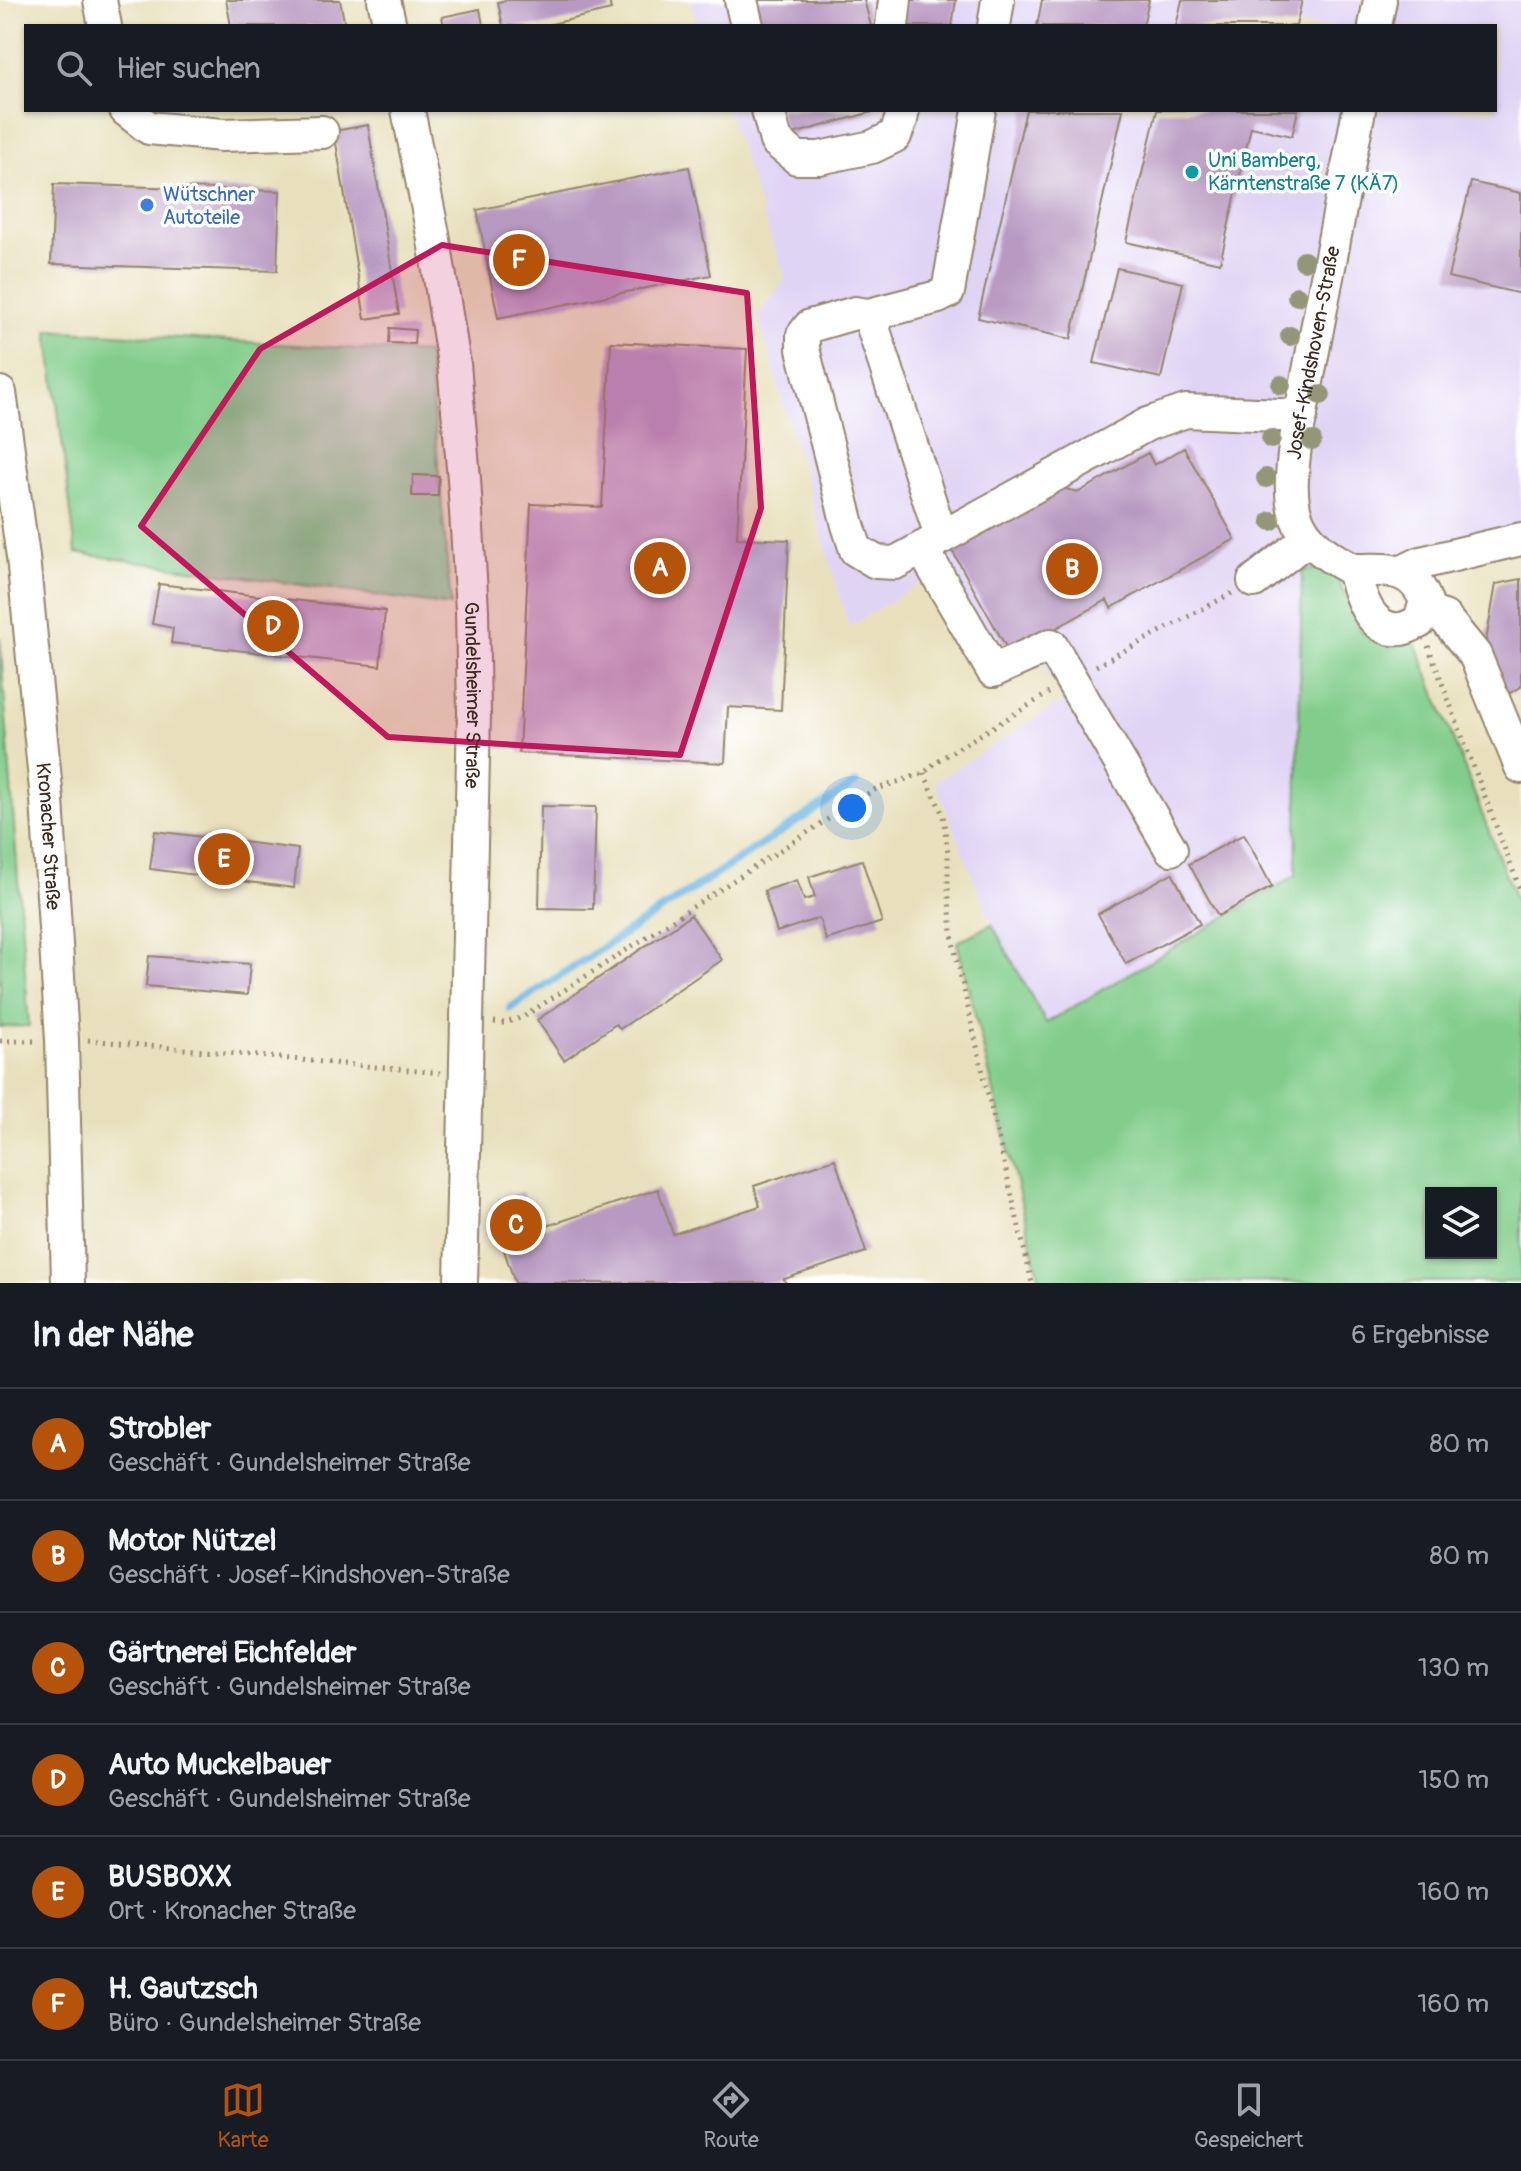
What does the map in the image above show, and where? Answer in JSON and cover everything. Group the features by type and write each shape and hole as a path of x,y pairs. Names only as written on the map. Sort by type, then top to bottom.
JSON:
{"street":[{"path":"100,0 105,24"},
{"path":"384,0 390,24"},
{"path":"741,0 747,24"},
{"path":"892,24 895,0"},
{"path":"994,24 998,0"},
{"path":"1375,24 1380,0"},
{"path":"129,112 149,128 222,135 322,132"},
{"name":"Gundelsheimer Straße","path":"408,112 433,234 454,364 472,610 474,713 461,1283"},
{"path":"769,112 776,141 797,158 819,158 872,147 895,136 903,112"},
{"path":"979,112 948,292 869,315 855,313 810,326 803,335 803,349 856,550 876,562 895,563 1148,424 1186,411 1301,416"},
{"name":"Josef-Kindshoven-Straße","path":"1353,570 1331,559 1309,538 1299,524 1292,504 1293,465 1301,416 1359,112"},
{"path":"869,315 932,542 993,671 1051,645 1171,849"},
{"name":"Kronacher Straße","path":"0,393 23,557 46,785 62,1040 68,1283"},
{"path":"1254,581 1309,538"},
{"path":"1521,539 1421,563 1402,572 1353,570 1363,604 1374,619 1387,627 1400,629 1422,617 1444,617 1475,655 1521,767"},
{"path":"1402,572 1416,582 1423,595 1426,602 1422,617"}],"path":[{"path":"1422,617 1521,892"},
{"path":"523,1017 874,790 924,773 943,815 953,943 1032,1283"},
{"path":"62,1040 99,1040 465,1075"},
{"path":"0,1041 28,1041"}],"highlighted area":[{"path":"442,245 747,293 761,508 680,755 388,737 141,526 260,349"}],"shaded area":[{"path":"690,0 1521,0 1521,552 1302,571 1296,875 1045,1023 992,924 935,782 1064,700 1040,661 992,690 929,578 849,627 758,316 785,278 728,112 1497,112 1497,24 698,24"}],"green space":[{"path":"48,330 428,353 451,606 76,553"},
{"path":"1321,568 1338,580 1362,633 1392,646 1415,641 1521,914 1521,1282 1041,1283 957,942 992,924 1046,1023 1296,875 1302,571"},
{"path":"0,637 29,1026 0,1027"}],"building":[{"path":"226,0 340,0 345,24 231,24"},
{"path":"609,0 611,10 552,24 503,24 498,2"},
{"path":"749,0 864,0 870,24 755,24"},
{"path":"906,0 956,0 952,24 902,24"},
{"path":"1042,0 1149,0 1143,24 1037,24"},
{"path":"1182,0 1302,0 1296,24 1176,24"},
{"path":"480,9 483,24 444,24 442,17"},
{"path":"780,112 872,112 786,136"},
{"path":"1026,112 1123,112 1071,339 978,318"},
{"name":"Uni Bamberg, Kärntenstraße 7 (KÄ7)","path":"1157,112 1298,112 1292,136 1251,127 1220,263 1126,242"},
{"path":"368,125 399,314 365,319 334,131"},
{"path":"689,167 711,275 498,318 477,210"},
{"path":"1471,182 1521,193 1521,294 1448,277"},
{"path":"54,184 280,191 277,271 51,264"},
{"path":"1117,268 1183,283 1161,378 1094,363"},
{"path":"390,328 415,330 414,344 389,343"},
{"path":"611,342 747,349 737,538 789,540 781,710 728,707 725,763 519,753 531,504 602,507"},
{"path":"1184,448 1235,539 1111,608 1107,600 1010,654 945,538 1041,484 1079,492 1148,453 1154,465"},
{"path":"413,475 439,476 438,496 412,496"},
{"path":"1521,579 1521,687 1497,700 1482,664 1496,584"},
{"path":"159,584 385,611 380,666 171,643 173,628 152,624"},
{"path":"541,806 596,807 593,909 539,908"},
{"path":"155,831 298,849 294,888 150,869"},
{"path":"1244,834 1272,887 1218,916 1189,864"},
{"path":"862,860 882,922 826,940 819,918 777,932 764,891 797,880 804,900 815,897 809,877"},
{"path":"1172,873 1200,924 1126,964 1098,914"},
{"path":"691,915 722,960 620,1029 616,1024 564,1060 537,1020"},
{"path":"149,956 250,964 247,995 146,986"},
{"path":"835,1159 866,1252 784,1279 786,1283 515,1283 501,1241 501,1199 522,1192 535,1230 658,1189 673,1234 760,1206 754,1186"}],"waterway":[{"path":"510,1008 856,783"}],"place":[{"name":"Uni Bamberg, Kärntenstraße 7 (KÄ7)","path":"1192,172"},
{"name":"Wütschner Autoteile","path":"147,205"},
{"name":"H. Gautzsch","path":"519,260"},
{"name":"Strobler","path":"660,568"},
{"name":"Motor Nützel","path":"1072,569"},
{"name":"Auto Muckelbauer","path":"273,626"},
{"name":"BUSBOXX","path":"224,859"},
{"name":"Gärtnerei Eichfelder","path":"516,1225"}]}
